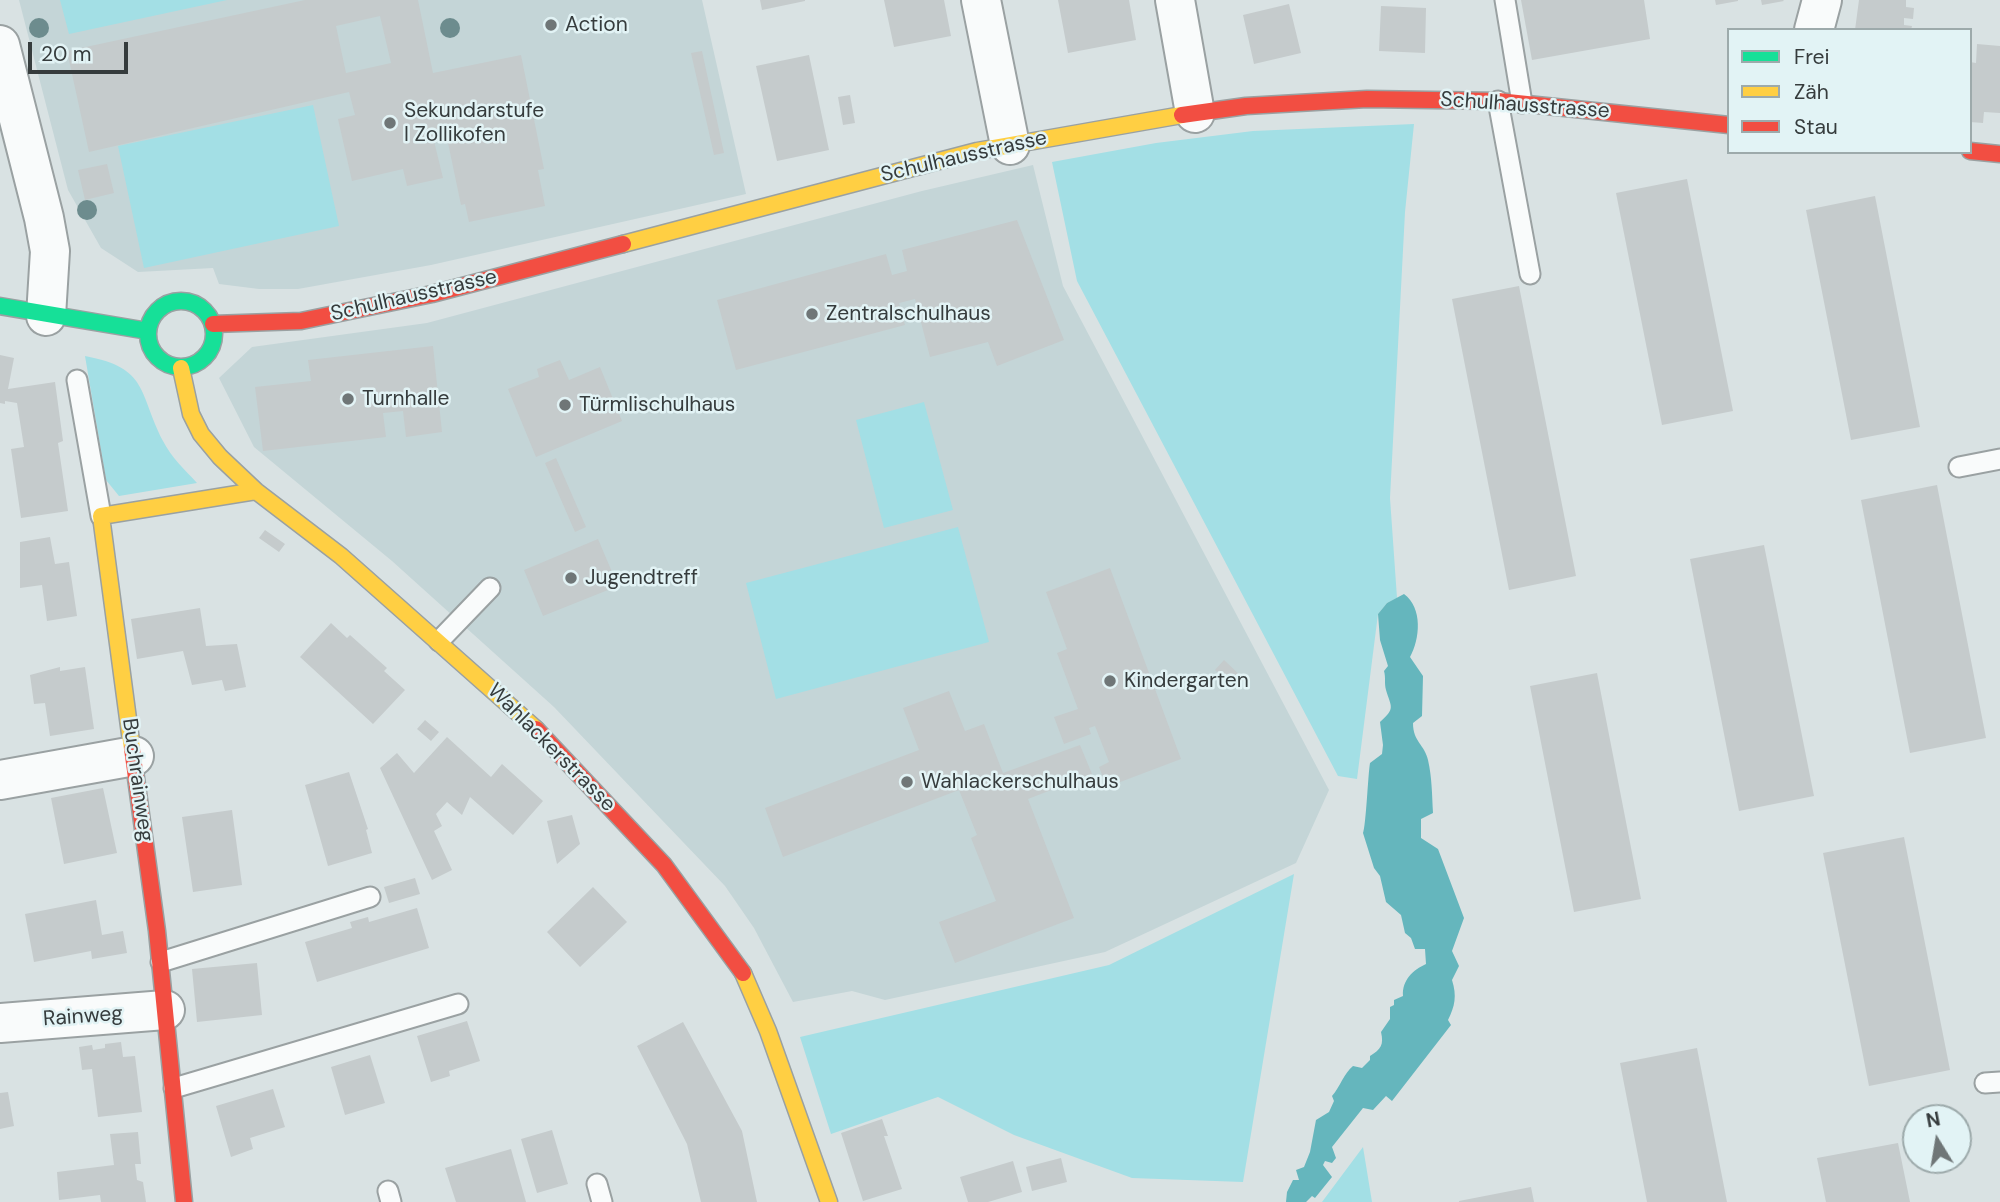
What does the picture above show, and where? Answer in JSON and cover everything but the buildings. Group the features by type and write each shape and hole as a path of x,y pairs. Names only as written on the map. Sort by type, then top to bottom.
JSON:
{"street":[{"path":"981,0 1010,145"},
{"path":"1175,0 1195,113"},
{"path":"1815,28 1822,0"},
{"path":"0,45 50,251 46,316"},
{"name":"Schulhausstrasse","path":"213,324 301,321 432,294 1010,145 1143,120 1246,106 1367,99 1498,101 1727,125"},
{"path":"1972,151 2000,154"},
{"path":"182,301 201,307 213,324 213,344 208,353 201,361 181,368 170,366 153,352 149,342 148,331 155,313 163,306 182,301"},
{"path":"0,306 46,316 148,331"},
{"name":"Wahlackerstrasse","path":"181,368 188,408 201,434 220,457 256,491 341,556 533,725 645,842 732,956 758,1003 829,1202"},
{"path":"101,516 256,491"},
{"name":"Buchrainweg","path":"101,516 161,962 184,1202"},
{"path":"0,780 134,756"},
{"name":"Rainweg","path":"0,1023 165,1010"}],"lane":[{"path":"1505,0 1522,103"},
{"path":"1498,101 1530,274"},
{"path":"77,380 101,516"},
{"path":"1959,467 2000,459"},
{"path":"439,641 490,588"},
{"path":"161,962 370,897"},
{"path":"174,1088 458,1004"}],"shaded area":[{"name":"Sekundarstufe I Zollikofen","path":"19,0 702,0 746,194 431,265 298,289 259,289 219,284 213,268 138,272 101,248 68,190"},
{"path":"60,0 227,0 69,34"},
{"path":"313,105 339,226 144,268 118,146"},
{"path":"1414,124 1405,212 1390,498 1397,598 1387,603 1378,614 1357,779 1338,776 1077,281 1052,162 1156,143 1253,131"},
{"path":"1033,165 1063,286 1329,790 1296,863 1105,952 885,1000 852,991 793,1002 754,928 725,886 554,707 392,561 254,447 219,378 252,347 427,323 922,191"},
{"path":"85,356 121,367 131,375 139,385 166,447 197,483 119,496 106,480"},
{"path":"924,402 953,510 884,528 856,420"},
{"path":"958,527 989,642 776,699 746,583"},
{"path":"1404,594 1417,615 1418,633 1410,657 1423,676 1422,716 1413,723 1417,739 1426,755 1432,786 1433,813 1421,819 1421,838 1438,849 1464,918 1452,951 1459,966 1452,980 1455,996 1448,1020 1451,1025 1392,1101 1386,1096 1373,1110 1363,1108 1332,1147 1336,1158 1332,1163 1325,1161 1323,1165 1332,1177 1315,1198 1312,1196 1306,1202 1286,1202 1293,1180 1299,1180 1296,1170 1304,1167 1310,1152 1316,1120 1329,1112 1334,1101 1332,1096 1350,1069 1353,1066 1362,1068 1379,1049 1382,1043 1381,1032 1390,1019 1390,1007 1394,1005 1394,1000 1403,996 1404,985 1409,976 1426,964 1425,949 1415,949 1411,938 1405,933 1401,915 1386,902 1380,876 1374,868 1363,833 1370,763 1382,754 1380,722 1391,707 1385,687 1384,671 1388,666 1380,640 1378,614 1387,603"},
{"path":"1294,874 1243,1182 1132,1178 1014,1135 938,1097 831,1134 800,1037 1109,965"},
{"path":"1363,1147 1372,1202 1322,1202"}],"traffic: fast":[{"path":"175,301 187,301 199,306 209,316 214,334 212,347 199,362 187,367 175,367 163,362 153,352 148,340 148,328 153,316 163,306 175,301"},
{"path":"0,306 148,331"}],"traffic: slow":[{"path":"623,244 977,151 1182,115"},
{"path":"181,368 191,414 201,434 220,457 256,491 341,556 536,729"},
{"path":"132,749 101,516 256,491"},
{"path":"743,973 768,1031 829,1202"}],"traffic: jam":[{"path":"1182,115 1246,106 1367,99 1498,101 1727,125"},
{"path":"1972,151 2000,154"},
{"path":"213,324 301,321 432,294 623,244"},
{"path":"536,729 664,865 743,973"},
{"path":"132,749 157,931 184,1202"}],"place":[{"name":"Action","path":"551,25"},
{"name":"Sekundarstufe I Zollikofen","path":"390,123"},
{"name":"Zentralschulhaus","path":"812,314"},
{"name":"Turnhalle","path":"348,399"},
{"name":"Türmlischulhaus","path":"565,405"},
{"name":"Jugendtreff","path":"571,578"},
{"name":"Kindergarten","path":"1110,681"},
{"name":"Wahlackerschulhaus","path":"907,782"}]}
